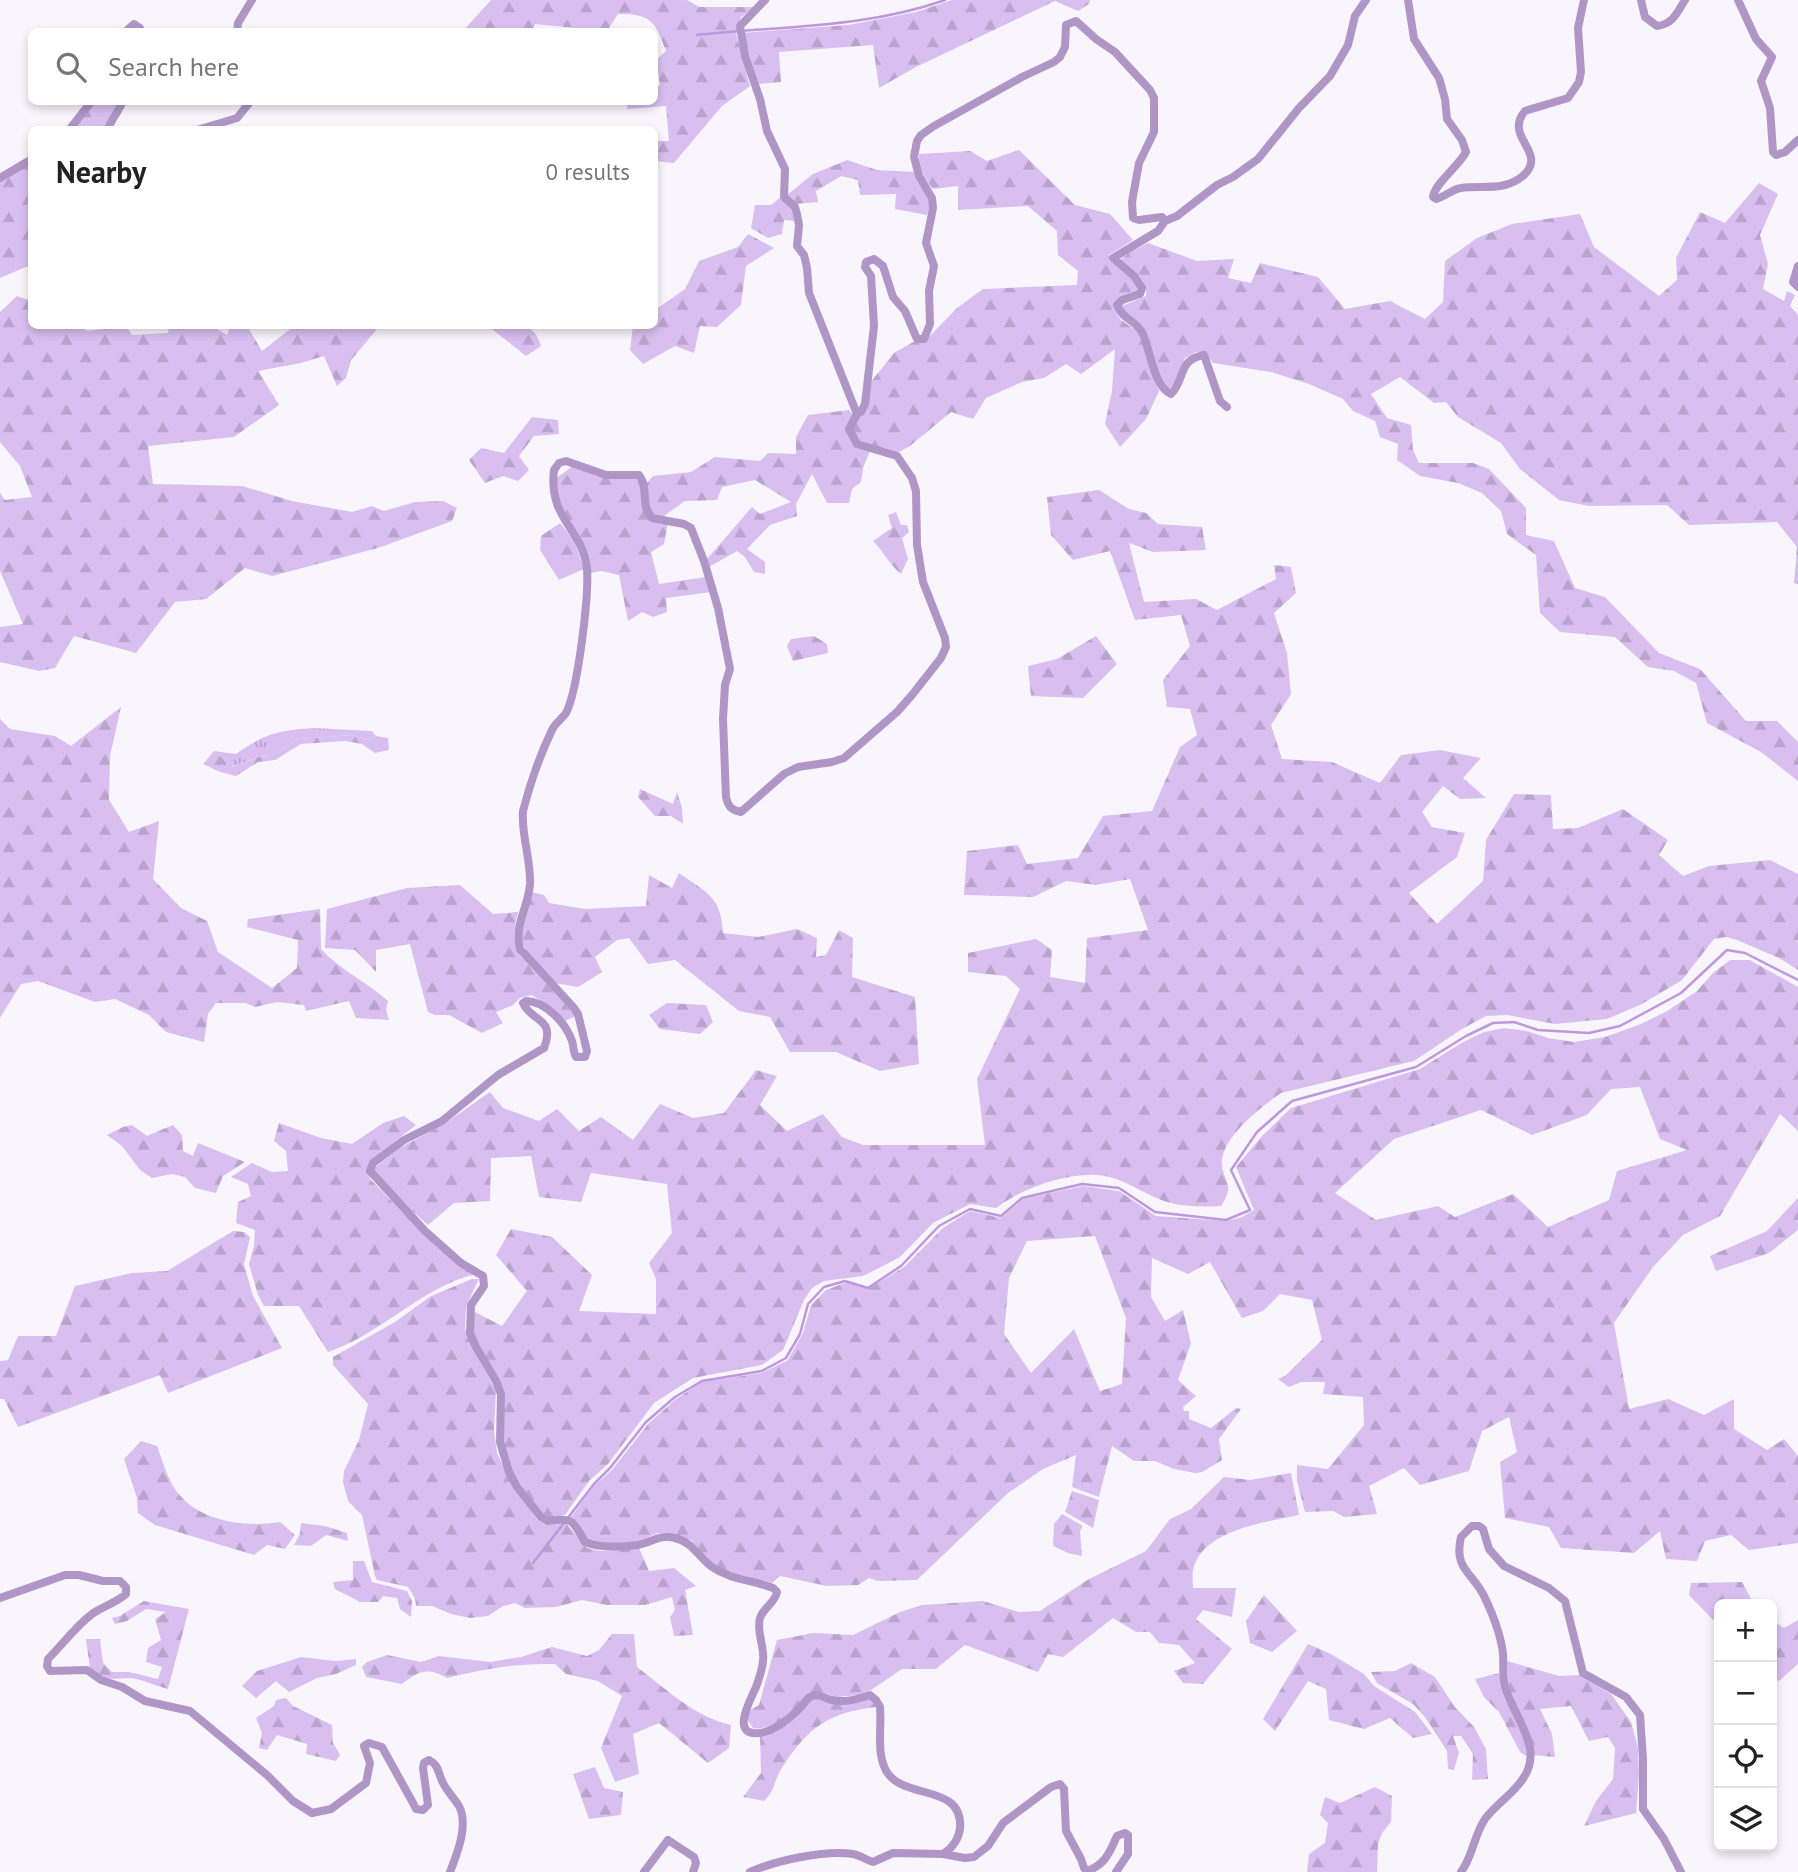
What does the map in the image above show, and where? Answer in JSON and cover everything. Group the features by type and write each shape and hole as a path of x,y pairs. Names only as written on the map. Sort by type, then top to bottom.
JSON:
{"street":[{"path":"237,28 252,0"},
{"path":"765,0 740,26 745,56 760,99 767,131 785,169 784,197 794,206 797,214 797,246 804,256 809,293 858,414"},
{"path":"1227,407 1220,401 1204,355 1189,360 1175,390 1171,394 1165,391 1143,332 1119,312 1117,305 1122,300 1140,294 1142,288 1134,276 1113,258 1158,231 1165,221 1177,216 1217,185 1258,159 1299,108 1330,76 1348,45 1355,16 1366,0"},
{"path":"1408,0 1414,39 1439,78 1447,120 1462,141 1466,152 1450,175 1434,189 1433,197 1436,200 1460,188 1482,189 1511,183 1529,170 1531,155 1518,125 1525,111 1568,97 1579,82 1581,72 1578,28 1584,0"},
{"path":"1641,0 1645,17 1657,26 1665,25 1675,18 1685,0"},
{"path":"1738,0 1756,39 1772,57 1761,80 1770,108 1773,152 1776,155 1785,152 1798,140"},
{"path":"943,1854 956,1841 959,1832 958,1810 950,1801 906,1786 887,1773 881,1755 880,1707 870,1695 844,1701 810,1696 792,1716 773,1728 762,1733 753,1733 746,1729 743,1720 745,1710 757,1685 764,1658 759,1622 776,1599 777,1592 773,1588 726,1575 710,1566 691,1544 675,1538 661,1536 638,1545 598,1547 585,1542 578,1526 572,1521 564,1518 547,1521 541,1517 509,1472 500,1442 501,1394 470,1333 471,1305 484,1286 483,1276 461,1263 425,1231 370,1171 373,1163 404,1140 442,1121 498,1074 544,1048 548,1040 546,1026 524,1008 523,1003 526,1001 536,1002 554,1014 572,1040 576,1057 585,1057 587,1051 578,1014 520,949 517,937 530,881 523,811 553,727 565,714 571,696 580,650 587,579 584,556 559,514 555,502 554,470 559,463 566,461 606,475 639,475 643,480 646,511 652,518 691,527 718,608 730,669 725,685 723,719 726,797 727,805 740,812 798,766 844,758 904,704 941,658 946,647 946,638 923,582 917,545 916,491 912,478 897,456 857,444 849,429 865,404 874,326 871,276 865,267 866,262 874,259 883,266 893,297 905,311 917,339 924,339 930,324 929,291 934,266 926,243 933,208 932,198 915,166 917,141 921,135 1022,77 1054,62 1065,47 1066,25 1076,21 1115,52 1154,98 1154,132 1139,163 1132,212 1133,218 1139,220 1162,217 1165,221"},
{"path":"72,126 89,105"},
{"path":"110,126 121,105"},
{"path":"210,126 237,118 248,105"},
{"path":"0,178 28,161"},
{"path":"1798,266 1793,282 1798,287"},
{"path":"1461,1872 1485,1820 1525,1777 1531,1759 1527,1734 1505,1688 1503,1653 1496,1626 1483,1593 1462,1567 1459,1557 1461,1537 1472,1526 1483,1529 1489,1549 1504,1566 1549,1588 1565,1601 1583,1673 1626,1698 1640,1715 1643,1809 1664,1839 1681,1872"},
{"path":"0,1598 65,1575 79,1574 103,1581 120,1581 126,1587 126,1594 120,1600 95,1612 70,1634 48,1659 47,1666 50,1671 87,1670 101,1680 122,1686 145,1701 190,1711 267,1775 293,1801 312,1812 331,1809 366,1783 370,1763 365,1746 369,1743 382,1747 416,1808 423,1810 428,1805 423,1768 424,1763 432,1761 437,1765 443,1784 460,1807 463,1817 464,1825 450,1872"},
{"path":"750,1872 764,1866 828,1853 857,1854 873,1862 893,1853 903,1852 974,1857 988,1846 1003,1823 1051,1787 1060,1784 1065,1789 1066,1831 1087,1871 1097,1866 1112,1851 1117,1836 1125,1832 1128,1835 1128,1854 1116,1872"},
{"path":"644,1872 668,1840 694,1857 696,1863 693,1872"}],"green space":[{"path":"491,0 687,0 699,7 756,7 741,17 736,33 750,86 722,106 674,163 658,161 658,141 669,141 666,106 627,109 628,105 658,105 658,58 666,51 658,28 650,21 638,16 618,14 609,28 535,24 534,28 466,28"},
{"path":"952,0 1090,0 1089,4 1078,11 1055,1 914,68 879,88 873,45 779,52 781,82 758,84 742,33 848,25 916,12"},
{"path":"92,105 119,105 110,126 76,126"},
{"path":"1019,150 1075,205 1110,214 1133,240 1109,255 1109,260 1137,285 1137,292 1115,310 1120,319 1141,334 1159,391 1146,419 1120,447 1105,424 1112,391 1115,349 1081,374 1066,364 1044,378 1022,382 986,398 973,419 951,412 910,446 897,453 859,441 852,429 870,383 894,353 915,341 921,343 926,340 957,308 983,289 1077,285 1078,271 1058,255 1057,231 1028,206 958,210 958,186 933,189 919,164 919,154 970,151 987,161"},
{"path":"847,160 877,170 915,172 931,201 927,215 895,209 896,194 860,195 858,180 841,176 816,191 818,202 796,204 787,195 813,174"},
{"path":"28,165 28,266 0,278 0,182"},
{"path":"1759,183 1778,194 1760,235 1768,264 1763,289 1784,301 1787,291 1795,295 1790,306 1798,315 1798,584 1794,583 1797,547 1777,522 1689,525 1667,505 1589,506 1559,500 1520,469 1501,443 1458,417 1446,402 1434,403 1400,377 1371,394 1387,418 1411,425 1413,450 1419,463 1473,463 1489,469 1526,508 1526,535 1554,541 1575,588 1605,597 1659,653 1700,669 1746,721 1777,721 1798,742 1798,781 1761,752 1707,723 1696,683 1674,671 1648,667 1615,637 1560,632 1540,613 1536,555 1507,534 1501,511 1482,493 1458,483 1420,476 1397,460 1398,444 1380,437 1375,421 1353,411 1343,399 1309,384 1271,372 1213,363 1205,352 1196,352 1185,358 1175,383 1169,389 1158,376 1142,326 1123,313 1122,306 1146,296 1146,290 1138,276 1120,260 1148,243 1197,261 1234,259 1228,278 1251,283 1260,263 1318,277 1345,309 1390,301 1425,319 1443,302 1445,261 1477,238 1512,224 1580,214 1594,247 1659,296 1677,280 1676,258 1700,212 1725,223"},
{"path":"782,196 794,209 795,221 784,220 782,234 768,238 751,228 755,205 771,205"},
{"path":"748,234 774,248 746,266 741,305 717,327 700,326 694,353 675,346 643,364 630,350 633,329 658,329 658,308 685,289 699,261 738,247"},
{"path":"17,296 28,300 28,329 128,329 132,335 168,333 169,329 217,329 227,335 229,329 249,329 262,351 290,329 377,329 351,360 346,378 337,386 324,356 258,371 279,405 234,437 148,446 153,484 242,486 292,501 352,512 372,506 384,511 415,502 443,501 457,508 452,521 378,548 272,576 245,568 206,599 175,602 136,653 74,636 55,668 39,671 0,662 0,627 23,624 0,571 0,493 5,500 32,497 20,466 0,442 0,312"},
{"path":"492,329 530,329 541,346 526,356"},
{"path":"849,410 853,415 848,433 870,451 861,482 852,489 849,503 827,503 812,474 796,504 797,516 770,525 747,549 765,562 765,574 754,572 745,557 737,551 709,567 707,559 752,507 760,514 791,502 755,480 722,487 717,500 685,501 661,518 649,509 646,484 653,476 691,472 715,457 760,461 768,453 796,454 796,437 808,415"},
{"path":"532,417 558,420 559,434 534,436 519,456 529,470 518,481 503,476 485,483 469,460 481,448 504,453"},
{"path":"573,466 596,476 638,478 643,508 650,520 668,522 664,544 651,552 659,584 706,577 711,592 666,598 667,612 653,617 642,612 628,621 619,575 601,571 590,573 562,513 555,479"},
{"path":"1099,490 1129,509 1146,513 1158,524 1202,527 1206,550 1153,552 1129,543 1144,602 1196,599 1217,610 1276,579 1274,565 1291,567 1296,593 1274,613 1287,653 1291,694 1271,725 1282,759 1332,762 1380,783 1401,755 1440,750 1481,758 1463,778 1486,798 1460,799 1443,786 1422,812 1432,827 1465,833 1457,857 1409,893 1437,924 1483,881 1486,840 1514,794 1551,795 1553,829 1578,828 1623,809 1668,840 1659,855 1683,876 1709,866 1770,860 1798,874 1798,970 1779,958 1737,940 1726,937 1714,939 1682,980 1642,1004 1607,1019 1555,1024 1507,1015 1486,1016 1414,1061 1281,1093 1243,1124 1227,1145 1222,1165 1228,1189 1221,1206 1173,1204 1124,1182 1097,1175 1071,1177 1044,1184 996,1208 970,1204 933,1223 900,1257 863,1276 824,1281 812,1288 804,1300 783,1350 762,1365 693,1378 654,1403 608,1464 589,1481 565,1515 548,1518 511,1472 502,1439 504,1392 472,1331 473,1311 502,1326 527,1291 496,1255 511,1229 552,1237 592,1275 579,1311 656,1314 656,1279 649,1263 672,1233 667,1184 591,1173 581,1202 539,1197 531,1156 491,1158 490,1201 454,1203 428,1225 399,1199 373,1169 400,1148 447,1122 490,1092 503,1108 539,1121 557,1109 579,1131 601,1117 633,1140 660,1104 693,1118 724,1113 756,1070 777,1076 760,1105 787,1131 823,1114 842,1137 863,1145 985,1145 977,1079 1020,989 1006,976 968,972 968,953 1036,939 1052,950 1050,977 1085,983 1087,938 1148,930 1130,879 1096,885 1066,881 1033,897 964,895 967,851 1018,845 1027,864 1078,858 1103,816 1152,811 1180,747 1197,735 1190,709 1167,707 1163,680 1190,646 1181,615 1135,620 1110,551 1073,560 1051,535 1047,497"},
{"path":"896,512 901,525 907,525 909,532 902,538 908,559 901,574 873,541 892,528 888,515"},
{"path":"560,523 574,540 584,569 559,580 540,550 541,536"},
{"path":"814,636 827,644 828,653 793,661 787,646 791,639"},
{"path":"1096,636 1117,664 1083,698 1031,696 1028,666 1057,659"},
{"path":"121,707 110,756 109,800 129,832 159,821 153,879 181,908 207,921 218,952 272,988 297,968 298,940 247,927 248,919 320,909 321,949 388,1001 386,1010 389,1020 356,1018 349,1001 306,1011 304,1005 277,1002 255,1007 246,1003 216,1003 208,1014 204,1042 166,1032 149,1015 115,999 95,1002 38,981 21,984 0,1018 0,719 10,729 55,736 71,746"},
{"path":"314,728 372,731 376,736 368,740 353,735 299,739 271,756 258,757 231,767 214,751 236,754 272,734"},
{"path":"353,735 368,740 376,736 388,738 389,750 375,753 362,744 345,741 301,744 275,760 258,762 236,776 203,764 214,751 232,767 258,757 271,756 299,739"},
{"path":"640,789 673,804 677,792 683,824 671,816 655,816 638,797"},
{"path":"679,873 705,891 716,903 723,933 758,937 797,929 817,938 816,957 826,955 839,930 853,938 852,977 915,997 919,1064 880,1071 836,1052 790,1052 770,1017 739,1011 675,960 648,964 629,938 617,940 595,957 602,972 578,987 554,983 526,950 521,925 531,892 544,895 549,903 585,909 646,906 649,875 672,888"},
{"path":"460,885 493,914 518,912 514,934 520,955 576,1016 565,1021 556,1011 532,995 520,998 513,1005 496,1012 503,1023 482,1033 449,1015 428,1012 410,944 376,950 376,972 355,950 325,948 327,909 407,888"},
{"path":"1730,960 1750,960 1798,987 1798,1131 1780,1114 1720,1216 1683,1235 1653,1267 1614,1323 1629,1409 1668,1399 1704,1415 1734,1399 1734,1429 1767,1450 1784,1439 1798,1456 1798,1543 1749,1550 1731,1535 1705,1541 1697,1561 1666,1559 1660,1531 1634,1553 1561,1548 1549,1527 1505,1518 1500,1462 1517,1452 1509,1417 1482,1431 1469,1471 1420,1485 1404,1468 1369,1486 1377,1514 1344,1517 1333,1511 1305,1512 1297,1481 1297,1465 1328,1469 1364,1425 1363,1397 1323,1394 1325,1382 1301,1382 1289,1387 1278,1379 1285,1376 1322,1340 1312,1300 1280,1294 1263,1311 1242,1318 1210,1262 1188,1274 1152,1258 1151,1297 1165,1321 1183,1310 1191,1343 1178,1380 1196,1396 1183,1407 1184,1411 1189,1411 1189,1419 1211,1428 1236,1408 1241,1409 1219,1439 1222,1460 1202,1472 1174,1469 1155,1461 1134,1461 1112,1446 1099,1497 1072,1487 1076,1455 1043,1469 1008,1493 917,1580 878,1581 869,1578 858,1585 827,1586 780,1576 772,1583 725,1571 712,1564 691,1540 673,1535 658,1533 637,1542 588,1540 579,1523 571,1517 648,1424 676,1399 702,1382 762,1373 788,1360 803,1333 811,1305 826,1290 847,1282 870,1288 904,1267 943,1228 970,1211 1001,1218 1023,1199 1083,1186 1119,1191 1156,1216 1227,1221 1242,1217 1254,1210 1236,1167 1262,1136 1291,1108 1420,1069 1484,1032 1504,1028 1574,1042 1605,1037 1667,1011 1697,991 1713,973","holes":["1640,1087 1660,1139 1687,1150 1617,1171 1609,1200 1548,1227 1513,1194 1455,1217 1438,1206 1376,1220 1335,1193 1394,1139 1481,1110 1532,1135 1587,1115 1611,1089","1095,1236 1126,1318 1122,1384 1100,1391 1074,1329 1031,1373 1004,1334 1009,1278 1027,1241"]},
{"path":"667,1003 706,1005 713,1022 700,1034 660,1029 649,1015"},
{"path":"404,1116 416,1125 370,1161 367,1169 370,1179 436,1246 476,1274 437,1289 366,1334 328,1352 299,1306 264,1306 249,1264 255,1230 236,1223 238,1202 251,1196 248,1184 231,1177 252,1163 272,1172 288,1171 286,1151 274,1141 279,1123 321,1138 352,1144 383,1123"},
{"path":"132,1125 147,1136 173,1125 182,1135 183,1151 193,1156 198,1143 245,1162 223,1176 216,1193 195,1188 185,1177 172,1174 152,1178 140,1170 122,1146 107,1135"},
{"path":"1798,1198 1798,1230 1769,1253 1716,1271 1710,1256 1767,1231"},
{"path":"233,1231 244,1232 250,1237 244,1264 253,1296 282,1348 168,1393 160,1375 18,1427 4,1399 0,1399 0,1361 8,1360 18,1336 56,1336 75,1286 132,1273 167,1271"},
{"path":"472,1279 479,1279 466,1306 465,1329 496,1390 494,1430 497,1453 515,1491 525,1500 537,1519 545,1525 566,1523 587,1548 600,1551 639,1548 649,1571 674,1568 696,1586 685,1590 693,1635 674,1636 670,1617 675,1610 672,1597 645,1605 607,1605 582,1600 556,1607 525,1608 515,1603 503,1606 488,1616 470,1618 432,1606 416,1606 415,1598 408,1587 377,1580 362,1515 348,1501 343,1482 344,1471 359,1440 368,1404 333,1365 333,1357 395,1322 431,1296"},
{"path":"141,1441 157,1446 173,1486 193,1507 220,1519 235,1522 280,1522 295,1535 285,1549 267,1545 254,1555 155,1525 138,1513 137,1498 124,1459"},
{"path":"1291,1473 1299,1515 1237,1530 1208,1546 1198,1557 1193,1571 1193,1588 1236,1588 1232,1617 1203,1610 1196,1619 1232,1649 1203,1684 1183,1683 1174,1671 1195,1663 1179,1645 1159,1643 1150,1632 1136,1632 1113,1618 1063,1657 1048,1654 1038,1672 965,1645 936,1669 902,1669 859,1695 837,1697 821,1692 770,1726 753,1728 748,1721 748,1711 759,1705 777,1640 813,1633 853,1635 900,1612 922,1605 983,1601 1019,1612 1040,1611 1089,1579 1146,1551 1170,1519 1191,1509 1224,1477 1250,1480"},
{"path":"1072,1491 1099,1500 1093,1528 1065,1512"},
{"path":"1062,1514 1083,1526 1080,1531 1082,1556 1053,1546 1054,1524"},
{"path":"301,1523 325,1526 347,1533 348,1541 326,1535 311,1546 294,1545 300,1534"},
{"path":"353,1561 364,1561 372,1582 407,1591 412,1601 411,1617 400,1609 397,1598 383,1596 378,1602 360,1602 335,1589 333,1582 353,1580"},
{"path":"1742,1582 1751,1599 1714,1599 1714,1621 1689,1595 1691,1583"},
{"path":"1264,1595 1297,1631 1272,1652 1250,1643 1246,1621"},
{"path":"144,1601 189,1609 168,1689 133,1678 108,1678 90,1668 86,1639 100,1639 103,1663 112,1672 129,1672 158,1679 162,1667 146,1662 148,1648 161,1640 155,1619 166,1612 146,1609 127,1621 115,1624 112,1618"},
{"path":"1798,1620 1798,1664 1779,1681 1777,1623 1784,1628"},
{"path":"612,1634 634,1634 637,1667 693,1709 731,1725 729,1748 708,1763 659,1723 633,1734 639,1774 615,1782 601,1748 622,1696 598,1681 566,1674 555,1664 541,1664 500,1667 447,1678 434,1672 423,1672 402,1684 366,1677 362,1667 367,1662 387,1655 421,1662 439,1656 490,1662 521,1657 552,1647 587,1656 599,1650"},
{"path":"1308,1644 1364,1674 1374,1686 1415,1712 1432,1734 1413,1738 1390,1718 1364,1729 1329,1720 1326,1689 1308,1681 1275,1731 1263,1719"},
{"path":"301,1657 335,1661 356,1659 356,1665 336,1674 317,1678 289,1692 276,1681 256,1698 242,1686 257,1671"},
{"path":"1507,1661 1559,1676 1580,1675 1611,1694 1631,1722 1638,1748 1636,1813 1584,1826 1596,1801 1613,1779 1615,1748 1608,1737 1589,1741 1571,1706 1540,1709 1552,1734 1555,1757 1533,1755 1509,1692"},
{"path":"1411,1663 1435,1677 1454,1706 1474,1727 1486,1749 1488,1779 1472,1780 1473,1754 1461,1736 1453,1736 1459,1753 1454,1770 1448,1769 1447,1751 1425,1717 1413,1704 1377,1683 1371,1672 1395,1671"},
{"path":"1499,1673 1507,1701 1524,1735 1528,1757 1520,1752 1499,1712 1484,1697 1475,1679"},
{"path":"286,1698 293,1706 332,1725 333,1743 340,1755 336,1761 306,1754 307,1744 277,1735 267,1750 259,1748 262,1733 256,1718 274,1706 276,1700"},
{"path":"813,1699 870,1699 876,1707 845,1713 821,1724 792,1754 764,1801 743,1797 761,1773 760,1736"},
{"path":"595,1767 604,1788 623,1792 621,1815 589,1819 573,1774"},
{"path":"1375,1787 1392,1796 1391,1822 1382,1833 1378,1844 1377,1872 1307,1872 1309,1854 1325,1843 1328,1823 1320,1815 1325,1797 1340,1803"}],"waterway":[{"path":"697,35 854,21 945,0"},
{"path":"533,1563 646,1422 675,1397 702,1381 762,1371 786,1358 800,1334 808,1304 824,1287 845,1281 868,1288 901,1266 939,1226 970,1209 1001,1216 1022,1198 1082,1184 1119,1188 1155,1212 1226,1220 1250,1210 1231,1170 1257,1132 1292,1101 1416,1067 1466,1036 1493,1023 1514,1022 1538,1030 1589,1033 1620,1026 1681,993 1727,950 1745,953 1798,980"}]}
